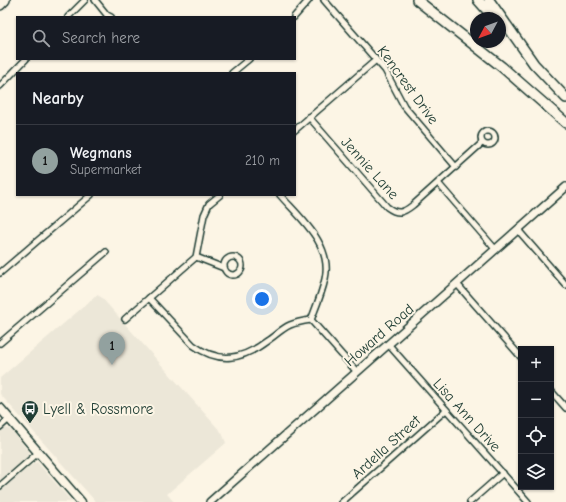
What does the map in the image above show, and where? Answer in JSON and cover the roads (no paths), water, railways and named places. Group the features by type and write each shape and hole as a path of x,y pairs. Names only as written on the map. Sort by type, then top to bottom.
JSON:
{"highway":[{"path":"0,5 5,0"},
{"path":"417,0 502,67 566,124"},
{"path":"478,0 489,12"},
{"path":"489,0 534,64"},
{"path":"506,31 566,98"}],"main road":[{"name":"Howard Road","path":"210,502 566,187"},
{"path":"0,408 81,502"}],"street":[{"path":"69,16 85,0"},
{"path":"95,0 110,16"},
{"path":"295,16 309,0"},
{"name":"Kencrest Drive","path":"324,0 385,70 404,106 456,167"},
{"path":"17,72 25,60"},
{"path":"233,72 248,60"},
{"path":"296,129 376,60"},
{"path":"0,86 16,73"},
{"name":"Jennie Lane","path":"309,117 387,207 394,212 406,210 438,183"},
{"path":"482,143 438,183 496,250"},
{"path":"0,273 90,196"},
{"path":"125,319 196,258 204,215 209,204 219,196"},
{"path":"281,196 317,239 325,254 327,270 311,320"},
{"path":"518,230 566,285"},
{"path":"0,343 106,252"},
{"path":"196,258 224,268"},
{"path":"457,284 518,354"},
{"path":"149,298 193,345 209,354 219,357 232,358 243,356 290,325 311,320"},
{"path":"311,320 357,372"},
{"name":"Lisa Ann Drive","path":"388,344 528,502"},
{"path":"554,394 566,408"},
{"name":"Ardella Street","path":"342,502 446,410"},
{"path":"0,427 9,419"},
{"path":"0,486 38,452"},
{"path":"470,502 503,473"}],"place":[{"name":"Wegmans","path":"112,365"},
{"name":"Lyell & Rossmore","path":"30,424"}]}
